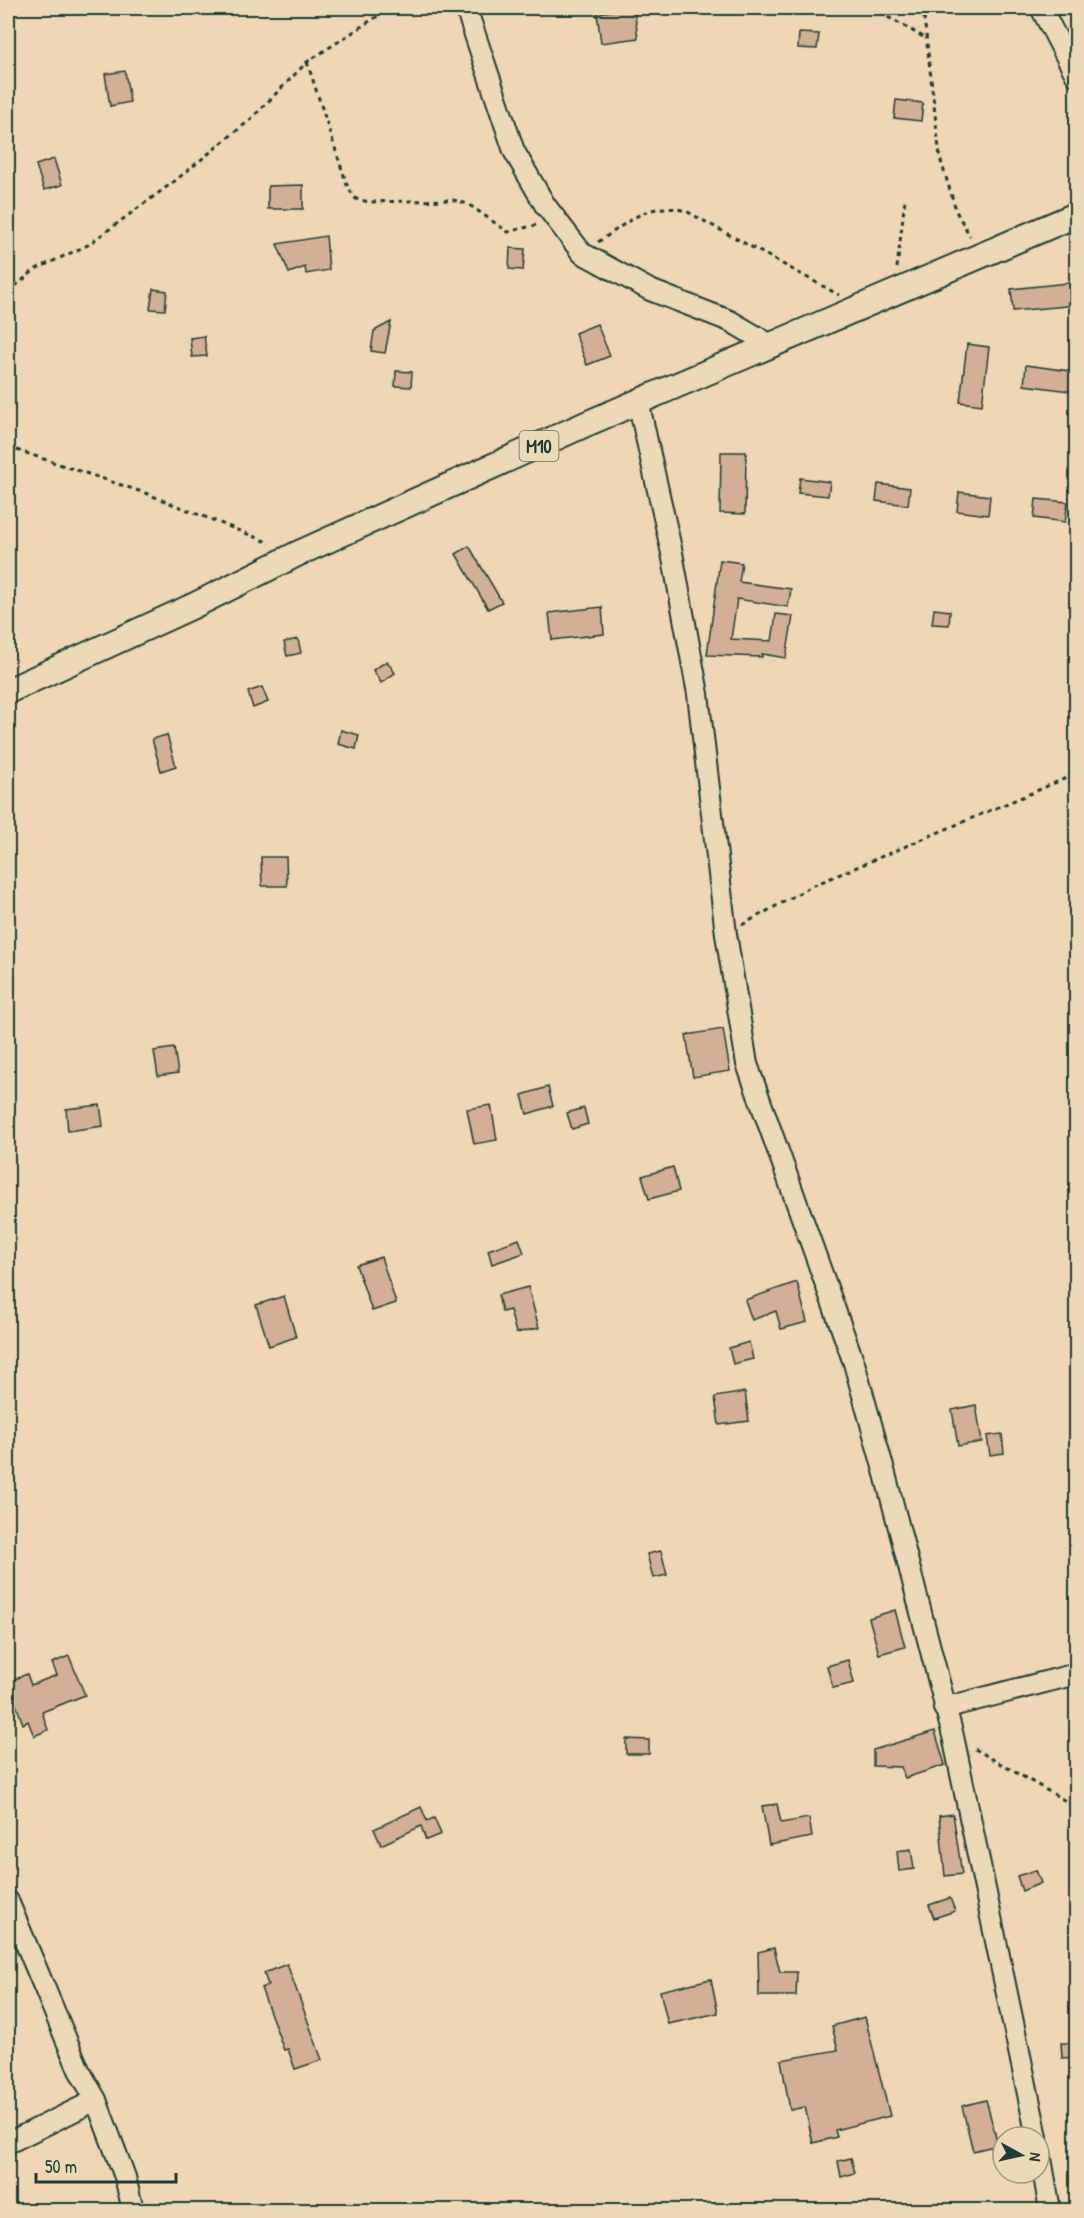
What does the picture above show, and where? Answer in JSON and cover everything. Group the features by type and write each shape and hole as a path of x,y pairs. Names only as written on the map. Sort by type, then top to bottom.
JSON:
{"main road":[{"name":"M10","path":"8,691 194,606 297,554 639,401 1077,215"}],"street":[{"path":"466,8 514,151 545,205 582,253 650,290 730,321 769,344"},
{"path":"1041,8 1077,75"},
{"path":"639,401 672,554 698,694 726,934 747,1064 854,1363 953,1736 1034,2125"},
{"path":"944,1708 1077,1674"},
{"path":"8,1901 74,2061 96,2100 125,2177 133,2211"},
{"path":"8,2143 96,2100"},
{"path":"1046,2185 1050,2211"}],"path":[{"path":"8,292 36,268 88,245 176,180 250,120 307,62 390,8"},
{"path":"872,8 926,38"},
{"path":"923,8 940,158 957,213 981,256"},
{"path":"307,62 348,189 356,199 369,202 453,200 468,204 508,232 556,219"},
{"path":"896,290 898,238 905,199"},
{"path":"582,253 650,209 668,206 686,211 861,307"},
{"path":"8,447 145,493 297,554"},
{"path":"726,934 812,886 1077,774"},
{"path":"953,1736 1077,1807"}],"building":[{"path":"634,8 638,38 601,43 597,13"},
{"path":"799,33 819,34 817,49 798,48"},
{"path":"125,71 130,102 110,106 105,74"},
{"path":"896,100 923,103 921,121 894,118"},
{"path":"54,159 62,185 44,190 36,165"},
{"path":"303,185 303,209 268,209 268,186"},
{"path":"326,236 329,270 306,274 305,267 289,273 277,244"},
{"path":"510,248 525,249 523,270 509,269"},
{"path":"1077,282 1077,305 1013,311 1011,289"},
{"path":"153,289 167,291 165,310 150,309"},
{"path":"391,322 385,353 371,351 374,331"},
{"path":"597,324 610,356 587,365 575,333"},
{"path":"204,336 207,356 192,357 190,338"},
{"path":"967,344 989,347 982,405 960,402"},
{"path":"1026,365 1077,372 1077,392 1024,385"},
{"path":"396,371 412,372 411,387 395,386"},
{"path":"721,452 746,452 745,514 720,513"},
{"path":"800,478 830,482 828,496 798,493"},
{"path":"878,484 910,488 908,505 876,501"},
{"path":"959,492 990,496 988,515 957,511"},
{"path":"1036,499 1068,502 1065,522 1034,518"},
{"path":"469,546 502,602 488,609 456,554"},
{"path":"720,560 742,563 739,582 791,589 788,607 737,599 731,639 772,641 776,614 793,616 786,658 762,654 762,657 707,655"},
{"path":"602,607 604,634 552,640 549,613"},
{"path":"934,609 950,611 949,625 932,624"},
{"path":"298,639 301,653 287,656 284,642"},
{"path":"387,661 395,673 381,683 373,670"},
{"path":"262,687 268,702 253,708 248,692"},
{"path":"341,730 359,735 356,749 338,744"},
{"path":"167,735 176,766 161,771 152,739"},
{"path":"261,857 286,857 287,886 262,886"},
{"path":"723,1029 730,1071 693,1077 686,1035"},
{"path":"174,1048 178,1073 158,1076 154,1051"},
{"path":"548,1087 553,1106 527,1114 522,1095"},
{"path":"100,1105 103,1126 68,1131 66,1109"},
{"path":"491,1105 497,1140 474,1144 467,1109"},
{"path":"584,1108 588,1124 572,1129 567,1113"},
{"path":"673,1167 679,1191 649,1199 642,1176"},
{"path":"519,1239 524,1253 492,1264 488,1250"},
{"path":"381,1257 396,1303 372,1311 356,1265"},
{"path":"797,1282 807,1322 781,1329 776,1311 752,1320 745,1300"},
{"path":"528,1287 539,1328 516,1333 510,1310 502,1312 498,1295"},
{"path":"284,1296 296,1337 269,1346 256,1305"},
{"path":"749,1342 753,1359 733,1364 729,1348"},
{"path":"745,1392 749,1421 719,1425 715,1397"},
{"path":"976,1405 982,1442 958,1446 952,1410"},
{"path":"1002,1434 1004,1453 990,1455 987,1436"},
{"path":"661,1551 667,1575 653,1578 647,1554"},
{"path":"895,1610 905,1647 879,1654 869,1618"},
{"path":"69,1656 85,1695 42,1712 48,1730 34,1736 28,1721 23,1724 8,1682 27,1674 31,1685 57,1675 52,1663"},
{"path":"848,1660 854,1683 833,1688 827,1666"},
{"path":"935,1731 945,1765 905,1778 901,1767 873,1766 873,1750"},
{"path":"626,1739 649,1740 649,1754 626,1754"},
{"path":"777,1804 781,1823 809,1818 812,1837 769,1845 762,1806"},
{"path":"421,1807 427,1821 434,1818 441,1834 426,1840 421,1826 381,1845 374,1829"},
{"path":"953,1814 962,1874 945,1876 939,1816"},
{"path":"911,1849 914,1869 899,1871 897,1851"},
{"path":"1036,1870 1041,1883 1022,1891 1017,1876"},
{"path":"950,1898 955,1911 934,1918 929,1905"},
{"path":"774,1948 780,1972 797,1972 796,1996 759,1996 758,1952"},
{"path":"287,1964 322,2060 295,2069 288,2049 284,2050 261,1988 268,1985 264,1973"},
{"path":"711,1979 718,2013 668,2024 660,1991"},
{"path":"865,2017 890,2116 835,2130 837,2137 813,2143 805,2107 790,2110 781,2060 838,2050 832,2026"},
{"path":"1061,2043 1077,2043 1077,2057 1062,2058"},
{"path":"986,2100 993,2125 991,2147 973,2151 962,2106"},
{"path":"851,2158 855,2173 841,2177 838,2161"}]}
